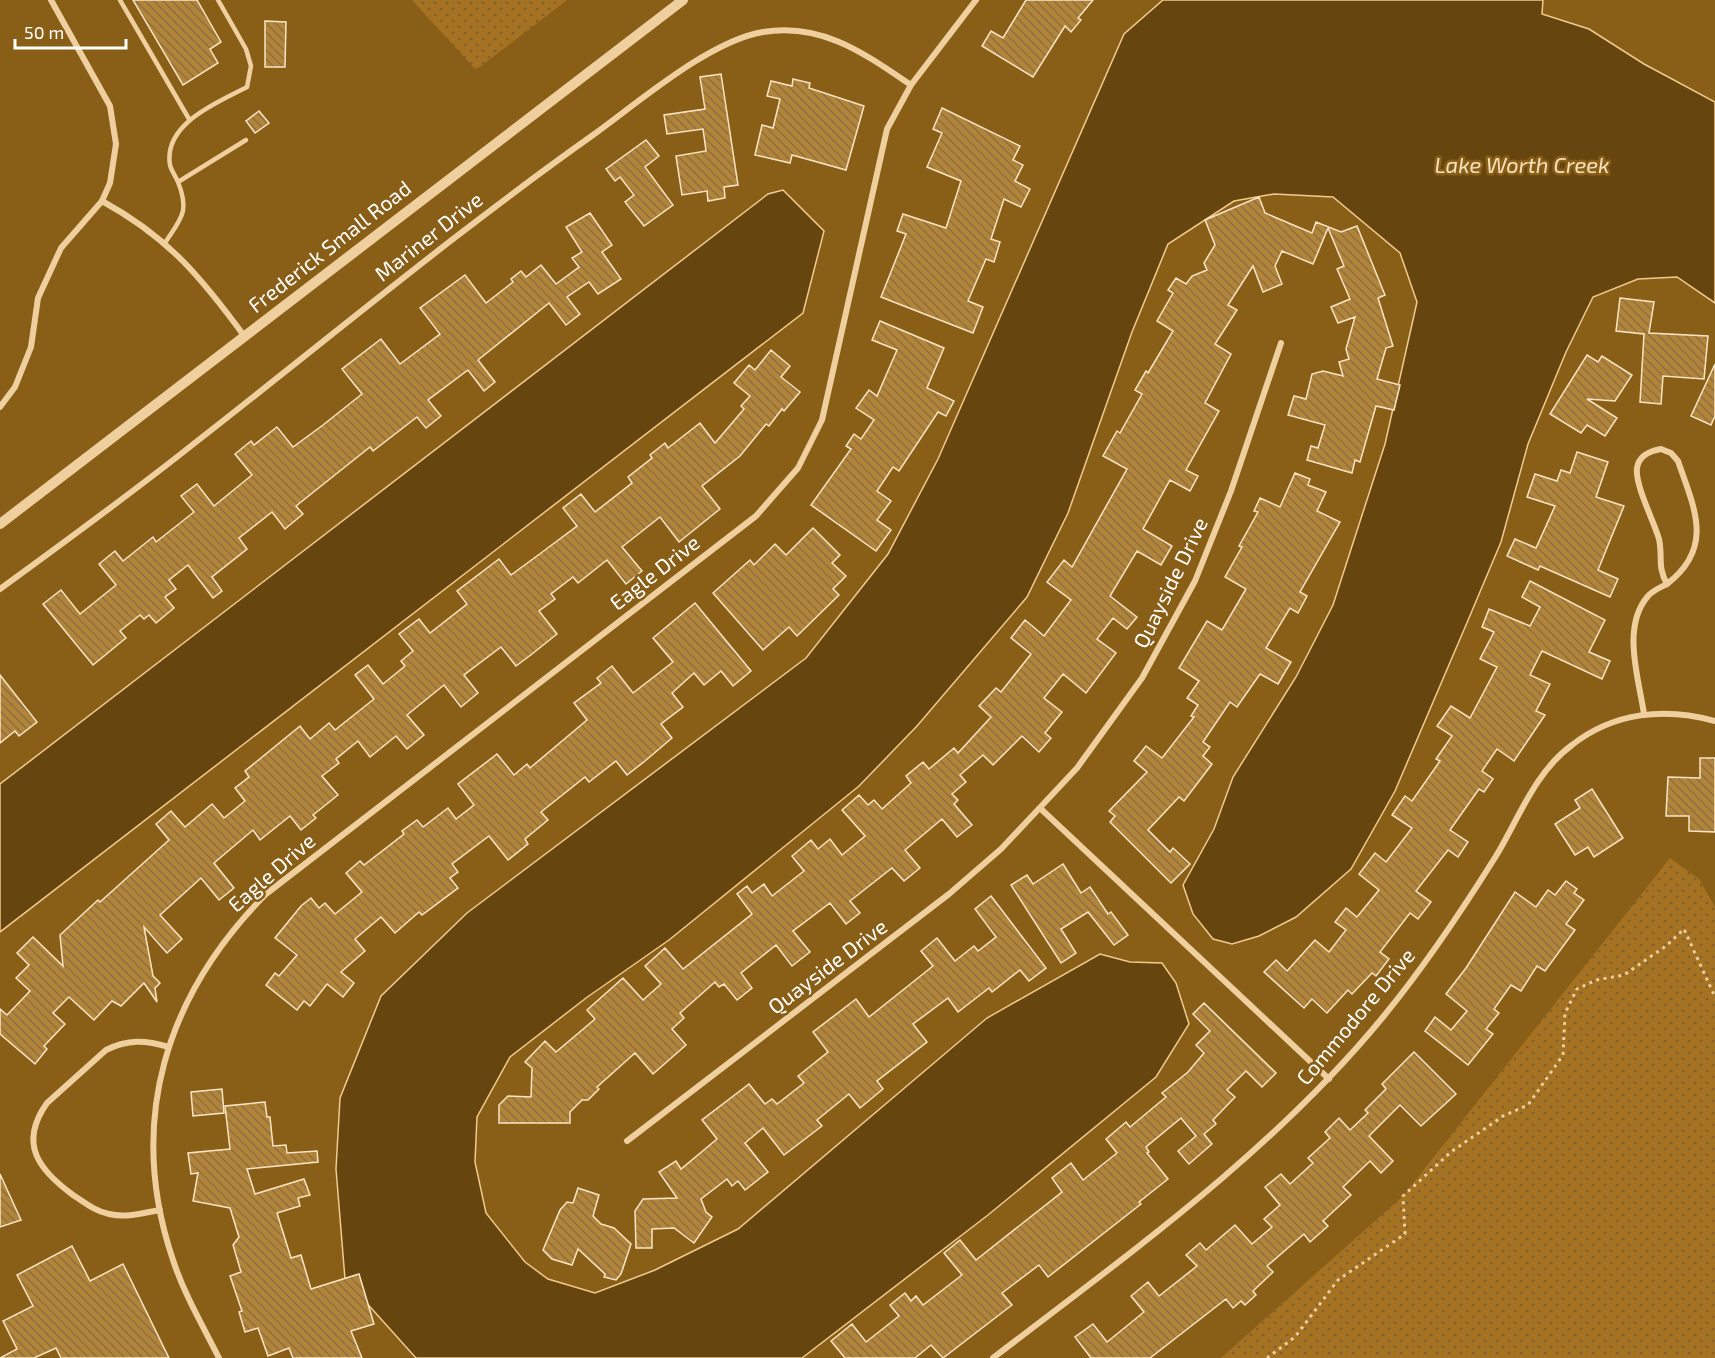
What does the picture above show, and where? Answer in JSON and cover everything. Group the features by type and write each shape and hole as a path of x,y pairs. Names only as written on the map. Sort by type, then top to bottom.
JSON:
{"street":[{"path":"0,407 15,387 31,347 38,298 61,248 102,201 110,183 115,154 115,125 110,106 51,0"},
{"name":"Frederick Small Road","path":"0,524 683,0"},
{"name":"Eagle Drive","path":"219,1358 179,1276 160,1210 154,1162 154,1123 169,1047 180,1016 203,970 239,921 266,894 756,516 785,485 798,468 822,420 887,129 911,85 976,0"},
{"name":"Mariner Drive","path":"0,589 197,442 526,182 719,47 761,32 795,30 817,33 859,50 911,85"},
{"path":"102,201 123,212 165,243 197,273 244,337"},
{"name":"Quayside Drive","path":"627,1141 949,894 1001,849 1041,809 1111,724 1170,630 1212,543 1281,343"},
{"path":"1644,714 1634,647 1635,624 1648,595 1667,584 1690,560 1698,527 1678,461 1671,453 1661,449 1650,451 1642,457 1637,467 1638,478 1659,539 1660,571 1667,584"},
{"name":"Commodore Drive","path":"993,1358 1233,1171 1329,1078 1383,1018 1430,956 1497,853 1539,779 1553,761 1590,732 1621,719 1671,712 1715,721"},
{"path":"1041,809 1329,1078"},
{"path":"160,1210 122,1216 91,1207 47,1175 36,1156 33,1134 36,1122 47,1104 106,1050 117,1044 139,1041 169,1047"}],"lane":[{"path":"120,0 189,119"},
{"path":"165,243 181,218 186,201 170,164 174,141 189,119 246,87 251,66 246,49 218,0"},
{"path":"178,182 246,140"}],"path":[{"path":"1267,1358 1295,1337 1338,1280 1405,1234 1403,1196 1451,1152 1503,1116 1528,1105 1563,1055 1565,1013 1577,989 1596,980 1624,975 1666,946 1684,929 1715,997"}],"shaded area":[{"path":"412,0 567,0 476,70"},
{"path":"1670,858 1699,879 1715,907 1715,1358 1221,1358 1403,1196"}],"water":[{"name":"Lake Worth Creek","path":"1163,0 1543,0 1542,14 1589,29 1644,64 1715,102 1715,303 1677,277 1638,279 1593,297 1566,352 1528,444 1501,542 1395,791 1351,869 1296,917 1259,936 1232,944 1213,939 1193,914 1183,885 1214,829 1233,777 1296,677 1333,605 1385,444 1417,302 1400,253 1333,197 1274,194 1234,201 1168,244 1132,332 1068,513 1027,597 917,726 859,786 669,940 586,998 510,1057 477,1117 475,1162 486,1213 525,1262 548,1279 595,1293 655,1270 738,1229 987,1018 1100,954 1130,962 1162,963 1176,983 1189,1024 1156,1077 988,1215 802,1358 416,1358 345,1279 336,1169 340,1098 381,996 467,913 806,658 888,554 938,459 1124,34"},
{"path":"783,190 824,231 803,313 0,932 0,784 768,194"}],"building":[{"path":"133,0 197,0 221,42 210,49 218,63 183,85"},
{"path":"1026,0 1093,0 1078,18 1081,20 1071,32 1065,26 1033,77 982,46 991,31 1003,38"},
{"path":"265,21 286,22 285,67 265,67"},
{"path":"721,74 738,185 724,187 725,198 708,201 707,191 682,195 676,156 706,151 703,129 667,134 664,115 705,109 700,77"},
{"path":"793,79 810,83 809,88 864,106 846,170 792,155 790,163 755,155 762,125 773,128 780,99 767,96 771,81 792,86"},
{"path":"942,108 1020,146 1013,160 1023,165 1015,181 1030,189 1021,207 1004,199 991,239 1000,242 994,262 986,259 968,301 983,307 973,333 881,297 906,234 897,231 903,214 946,228 961,181 927,167 942,133 933,129"},
{"path":"259,111 269,123 255,133 246,121"},
{"path":"646,140 659,156 645,167 673,205 644,226 625,202 634,195 620,177 615,181 606,169"},
{"path":"1259,197 1265,213 1312,233 1316,222 1341,232 1357,226 1385,295 1378,298 1393,346 1386,348 1377,379 1400,385 1394,410 1376,406 1360,462 1355,460 1352,473 1307,460 1311,446 1318,448 1325,425 1288,415 1294,396 1306,399 1312,374 1323,371 1343,376 1339,362 1349,359 1346,349 1355,317 1338,323 1331,307 1350,299 1337,269 1344,266 1328,228 1313,264 1282,251 1275,266 1282,284 1263,292 1253,266 1228,305 1237,310 1215,344 1231,354 1205,403 1219,411 1186,470 1198,476 1190,491 1170,480 1143,529 1172,546 1161,565 1137,551 1110,596 1137,617 1127,629 1113,618 1097,639 1116,653 1086,693 1063,674 1044,698 1062,712 1045,733 1051,738 1039,752 1022,736 993,765 983,755 960,775 966,782 952,794 958,800 954,804 972,825 957,837 942,819 905,850 920,868 904,881 892,868 850,901 860,913 846,924 830,903 793,931 810,952 792,966 776,945 741,973 752,988 737,1000 724,984 719,987 715,982 680,1013 684,1018 672,1029 686,1045 653,1074 635,1053 597,1087 599,1089 588,1100 582,1100 570,1112 570,1123 499,1123 499,1105 508,1096 531,1097 532,1068 525,1062 545,1041 556,1052 595,1019 587,1010 623,978 643,1000 661,984 645,966 665,948 683,969 752,914 737,894 747,886 752,893 764,884 772,896 804,871 792,856 811,840 818,849 830,839 842,855 865,836 842,810 859,795 868,805 874,800 882,809 911,783 906,776 923,762 929,769 954,748 958,753 991,717 979,706 996,688 1001,692 1031,654 1011,638 1025,620 1044,636 1071,600 1047,582 1064,560 1072,567 1127,469 1103,456 1117,431 1120,433 1142,394 1135,390 1173,331 1157,321 1173,293 1168,290 1176,278 1186,284 1192,276 1207,270 1204,263 1215,245 1205,220"},
{"path":"590,213 612,245 602,252 621,279 598,294 589,282 567,297 580,314 566,325 549,303 478,360 495,382 484,391 468,370 428,400 441,416 426,428 417,417 373,451 370,447 296,506 303,514 285,529 272,512 239,538 247,549 212,577 222,591 213,598 188,565 169,580 176,589 165,597 174,608 156,623 149,615 144,619 140,615 120,631 126,638 93,665 43,604 61,590 80,614 116,585 99,564 115,551 123,561 153,537 156,542 194,512 181,496 197,484 214,506 252,475 235,454 251,441 254,445 277,427 293,447 362,394 342,369 381,339 400,364 440,334 420,308 465,275 486,303 513,282 511,279 521,271 526,277 541,265 556,284 579,267 572,258 582,252 566,227"},
{"path":"1620,298 1654,302 1649,333 1708,336 1704,379 1663,376 1661,404 1640,402 1644,334 1616,331"},
{"path":"880,321 944,348 927,388 954,401 946,416 938,412 899,471 893,467 877,491 891,501 877,520 891,530 876,551 811,505 851,449 846,446 854,434 861,439 874,420 856,408 869,390 877,396 897,350 872,340"},
{"path":"771,350 790,366 781,377 800,392 784,411 782,409 769,426 766,424 740,456 702,486 720,509 679,542 660,517 622,547 642,571 626,584 607,560 578,583 573,577 551,594 555,599 539,611 557,634 532,654 516,666 501,647 464,675 478,693 461,707 444,685 407,715 424,735 407,749 396,736 370,757 358,741 336,759 339,763 322,776 338,795 313,815 316,818 301,830 290,816 260,840 253,830 214,863 234,888 219,900 201,878 160,915 182,939 167,953 144,927 153,976 160,983 155,988 157,1002 144,983 121,1006 112,1001 94,1020 69,997 53,1013 65,1024 44,1046 47,1049 35,1064 0,1034 0,1009 7,1015 30,991 16,978 29,965 17,953 33,937 63,966 60,935 169,840 156,824 171,811 185,827 212,804 224,818 245,801 235,788 249,777 245,771 300,726 310,739 329,723 335,730 374,699 355,675 368,665 383,684 405,666 401,661 413,651 399,634 419,619 430,633 467,604 457,591 499,559 511,575 577,526 563,508 581,494 595,512 632,483 628,477 652,458 650,455 665,443 668,448 700,423 715,443 744,409 741,406 750,396 734,383 749,365 755,370"},
{"path":"1587,355 1598,362 1602,356 1632,375 1615,401 1587,399 1617,418 1605,436 1587,425 1581,433 1550,414"},
{"path":"1715,364 1715,416 1711,425 1691,416"},
{"path":"1577,452 1608,462 1596,497 1624,506 1598,570 1618,579 1610,597 1540,566 1538,570 1507,556 1515,539 1536,548 1555,506 1527,497 1535,474 1557,481 1561,470 1570,473"},
{"path":"1295,473 1310,479 1308,485 1326,492 1317,511 1340,522 1300,592 1307,596 1298,613 1290,608 1266,648 1291,662 1278,684 1260,674 1237,707 1230,702 1203,742 1210,747 1203,756 1212,764 1184,801 1179,797 1148,830 1170,852 1173,848 1190,864 1171,883 1110,822 1115,816 1109,811 1147,772 1134,761 1146,746 1162,758 1194,717 1191,716 1198,705 1187,698 1199,681 1179,668 1207,621 1222,630 1246,589 1225,577 1258,512 1254,511 1260,498 1280,507"},
{"path":"813,528 840,555 832,563 846,576 833,589 839,595 797,636 789,627 763,650 713,593 750,560 754,565 775,544 786,555"},
{"path":"1530,581 1605,620 1589,652 1610,661 1602,679 1542,651 1530,675 1550,684 1536,711 1545,715 1514,761 1497,749 1482,771 1493,779 1484,792 1479,789 1450,830 1468,842 1458,857 1448,850 1416,891 1431,902 1418,919 1410,913 1380,952 1389,959 1376,976 1372,973 1352,994 1348,990 1327,1013 1312,999 1304,1008 1264,972 1276,960 1287,971 1315,940 1329,952 1346,930 1335,922 1346,908 1357,917 1379,890 1359,874 1375,853 1386,862 1412,828 1392,815 1405,796 1412,801 1440,761 1436,759 1452,736 1437,726 1451,706 1470,718 1497,667 1480,659 1494,632 1482,627 1489,609 1530,626 1540,607 1522,597"},
{"path":"695,603 751,671 733,686 721,671 704,685 694,673 672,693 683,707 661,724 672,738 645,761 627,775 616,761 589,782 585,777 541,812 548,820 525,839 528,844 508,860 489,836 452,864 458,872 450,878 458,888 422,915 419,912 395,933 381,917 355,939 365,951 341,972 354,983 343,997 327,984 310,1006 304,1001 297,1010 266,985 275,973 279,976 297,955 275,938 301,906 311,898 319,908 325,903 335,914 362,892 346,873 360,861 364,865 404,834 402,831 417,820 423,827 448,808 456,819 474,805 458,784 497,754 514,775 527,764 530,768 587,720 574,703 601,683 597,678 612,666 633,693 673,662 653,638"},
{"path":"0,675 37,722 19,736 15,731 0,743"},
{"path":"1700,758 1715,758 1715,832 1689,831 1689,816 1666,816 1668,777 1700,778"},
{"path":"1592,789 1623,838 1594,857 1588,847 1575,855 1555,824 1580,808 1575,800"},
{"path":"1063,864 1081,893 1090,887 1108,914 1111,912 1128,935 1114,945 1088,912 1061,929 1076,953 1061,963 1011,885 1027,875 1033,884"},
{"path":"1566,881 1577,889 1574,893 1584,900 1566,924 1575,930 1545,971 1537,966 1521,991 1511,985 1494,1009 1499,1013 1486,1029 1493,1034 1468,1065 1425,1031 1435,1017 1451,1030 1467,1011 1446,994 1466,968 1515,892 1536,907 1548,890 1555,895"},
{"path":"991,896 1046,968 1029,981 1020,970 992,992 989,988 958,1012 948,998 913,1024 927,1042 877,1081 883,1089 860,1108 849,1094 817,1120 822,1126 784,1155 763,1128 745,1143 768,1172 745,1190 738,1181 732,1186 727,1179 701,1199 706,1212 712,1217 694,1243 674,1228 652,1229 652,1248 636,1248 635,1211 643,1199 677,1198 659,1172 676,1161 681,1169 717,1139 702,1120 749,1084 765,1104 772,1099 777,1104 804,1083 798,1076 828,1052 813,1032 856,999 869,1017 933,966 921,951 937,938 955,961 974,946 978,951 996,937 975,909"},
{"path":"1204,1003 1276,1073 1262,1087 1246,1071 1227,1090 1235,1097 1213,1120 1216,1124 1204,1134 1212,1144 1189,1164 1178,1151 1196,1136 1181,1118 1146,1147 1149,1152 1147,1153 1168,1179 1139,1202 1141,1204 1048,1277 1039,1265 1002,1293 1012,1305 943,1358 931,1345 915,1358 845,1358 831,1341 852,1324 866,1342 899,1316 890,1305 905,1293 911,1301 916,1296 923,1305 962,1275 944,1253 960,1240 976,1260 1062,1192 1052,1178 1071,1163 1083,1180 1117,1153 1106,1139 1126,1122 1130,1127 1166,1097 1162,1093 1188,1072 1204,1053 1196,1045 1210,1031 1193,1014"},
{"path":"1414,1052 1456,1094 1421,1126 1400,1105 1369,1136 1393,1161 1381,1173 1370,1161 1343,1187 1351,1195 1323,1221 1328,1226 1310,1242 1304,1234 1267,1266 1273,1272 1253,1291 1256,1295 1245,1305 1241,1301 1233,1308 1226,1299 1150,1358 1091,1358 1075,1337 1093,1324 1107,1342 1144,1312 1131,1296 1148,1282 1159,1296 1197,1266 1186,1255 1200,1243 1206,1250 1235,1225 1252,1244 1272,1227 1264,1219 1280,1205 1265,1187 1281,1174 1290,1184 1313,1163 1308,1158 1330,1138 1325,1132 1339,1118 1350,1130 1368,1113 1365,1110 1386,1089 1382,1084"},
{"path":"222,1089 224,1113 193,1116 191,1092"},
{"path":"265,1102 267,1117 270,1117 273,1146 286,1145 287,1153 317,1151 318,1162 247,1169 255,1194 304,1179 310,1195 298,1198 300,1206 277,1213 291,1258 301,1255 311,1289 359,1274 374,1324 351,1331 362,1358 293,1358 289,1348 268,1356 258,1328 245,1332 239,1312 242,1311 230,1276 241,1272 233,1245 239,1237 230,1208 193,1201 198,1173 191,1174 188,1153 230,1149 225,1106"},
{"path":"0,1174 21,1220 0,1227"},
{"path":"578,1188 599,1195 593,1216 601,1224 614,1228 631,1244 621,1274 616,1280 604,1277 605,1274 578,1249 572,1265 552,1259 543,1250 560,1210 567,1202 573,1203"},
{"path":"72,1246 90,1281 123,1264 169,1358 61,1358 56,1348 34,1358 0,1358 17,1349 3,1321 33,1306 17,1275"}]}
